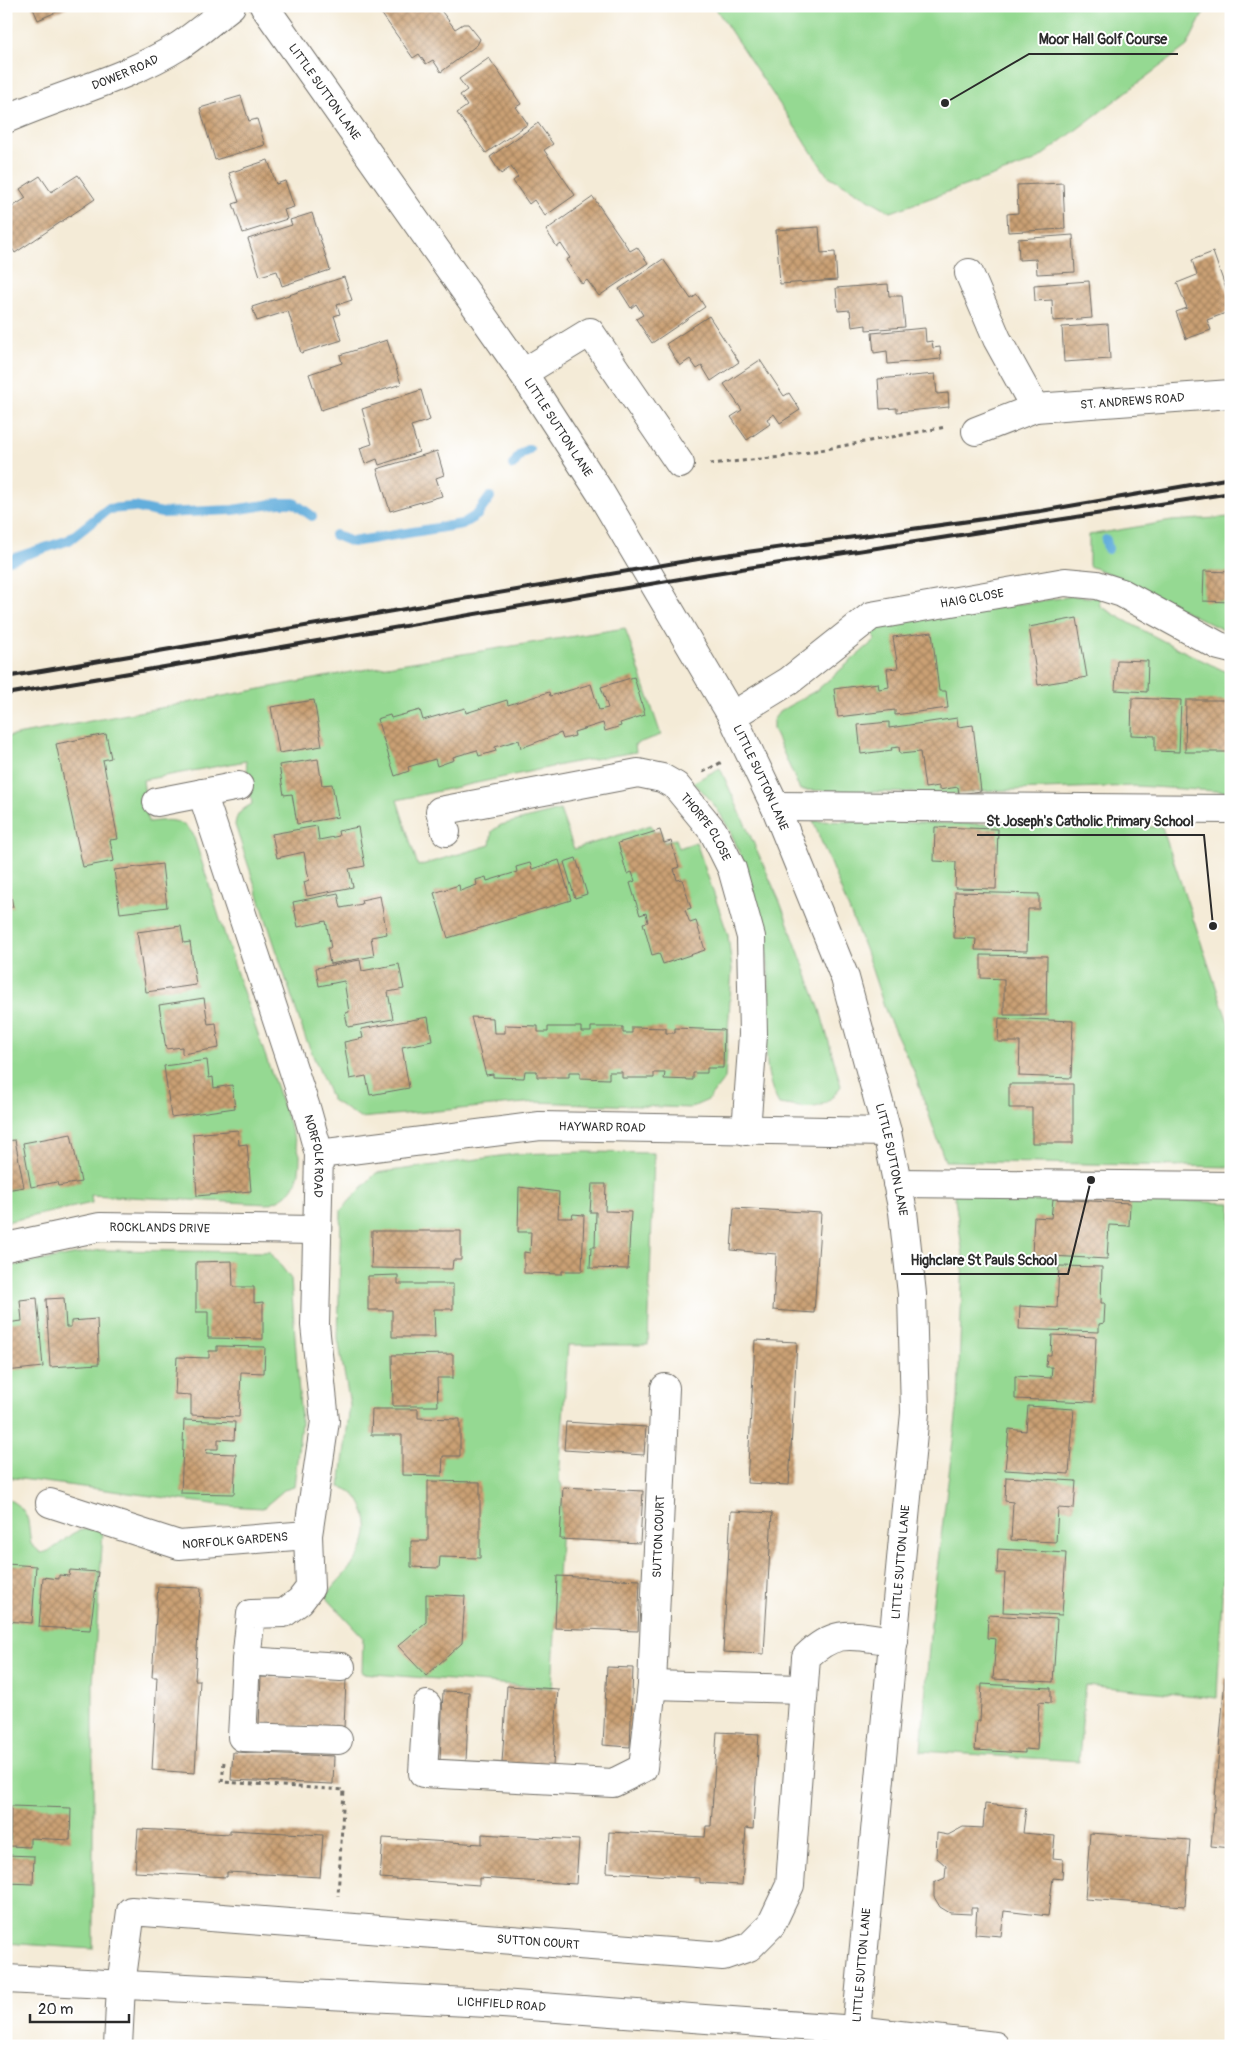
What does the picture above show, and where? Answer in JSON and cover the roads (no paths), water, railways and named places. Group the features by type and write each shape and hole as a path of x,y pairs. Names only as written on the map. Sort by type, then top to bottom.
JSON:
{"street":[{"name":"DOWER ROAD","path":"6,118 125,73 179,46 231,6"},
{"name":"LITTLE SUTTON LANE","path":"264,6 523,373 600,492 732,716 775,806 845,978 887,1132 897,1183 912,1294 915,1413 856,2030"},
{"path":"969,273 997,339 1035,408"},
{"name":"LITTLE SUTTON LANE","path":"523,373 590,332 680,464"},
{"name":"ST. ANDREWS ROAD","path":"976,431 1035,408 1231,394"},
{"name":"HAIG CLOSE","path":"732,716 789,681 871,616 1065,582 1097,585 1122,594 1219,646 1231,649"},
{"name":"THORPE CLOSE","path":"446,832 440,811 638,773 662,778 676,786 713,831 732,869 751,937 753,1035 746,1131"},
{"path":"157,802 239,786"},
{"name":"NORFOLK ROAD","path":"202,793 307,1111 319,1154 315,1325 325,1421 308,1535 310,1588 300,1601 284,1613 250,1614 246,1660"},
{"path":"775,806 1231,809"},
{"name":"HAYWARD ROAD","path":"319,1154 540,1126 887,1132"},
{"path":"897,1183 1231,1186"},
{"name":"ROCKLANDS DRIVE","path":"6,1247 100,1227 317,1230"},
{"name":"SUTTON COURT","path":"427,1705 423,1773 613,1783 643,1768 652,1685 665,1388"},
{"name":"NORFOLK GARDENS","path":"50,1503 179,1544 308,1535"},
{"name":"SUTTON COURT","path":"121,1985 131,1910 723,1956 748,1947 771,1925 790,1885 802,1690 806,1657 821,1642 843,1634 894,1641"},
{"path":"338,1740 242,1737 246,1660 342,1667"},
{"path":"652,1685 802,1690"},
{"name":"LICHFIELD ROAD","path":"6,1979 488,2003 856,2030 921,2041 996,2046"},
{"path":"118,2046 121,1985"}],"waterway":[{"path":"513,465 520,455 529,449"},
{"path":"335,535 352,542 462,524 477,515 490,497"},
{"path":"6,561 69,540 108,509 134,507 162,513 233,510 279,503 294,503 312,516"},
{"path":"1106,540 1108,549"}],"railway":[{"path":"6,677 704,558 1041,511 1231,478"},
{"path":"6,694 709,574 1231,493"}],"place":[{"name":"Moor Hall Golf Course","path":"945,103"},
{"name":"St Joseph's Catholic Primary School","path":"1213,926"},
{"name":"Highclare St Pauls School","path":"1091,1180"}]}
